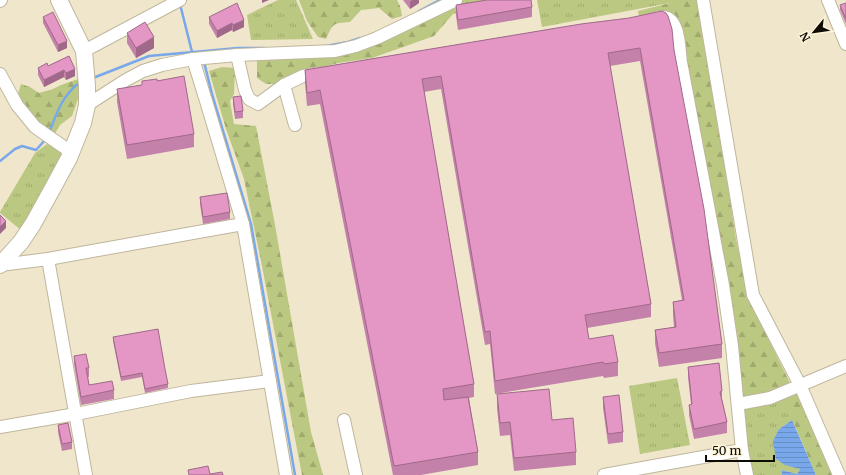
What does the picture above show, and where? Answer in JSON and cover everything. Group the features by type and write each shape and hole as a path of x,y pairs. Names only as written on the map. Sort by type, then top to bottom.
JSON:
{"main road":[{"path":"0,265 21,242 56,184 71,152 87,105 84,51 59,0"}],"street":[{"path":"84,51 180,0"},
{"path":"87,105 126,80 143,71 162,65 237,55 335,51 356,46 377,38 456,0"},
{"path":"703,0 753,296 800,385 839,475"},
{"path":"828,0 846,44"},
{"path":"640,21 663,17 671,20 675,26 723,285 732,346 742,450 747,475"},
{"path":"237,55 244,90 249,99 258,104 284,85 303,76 334,71"},
{"path":"193,60 243,224 286,475"},
{"path":"0,74 17,104 35,127 71,152"},
{"path":"284,85 295,125"},
{"path":"0,265 48,259 243,224"},
{"path":"48,259 86,475"},
{"path":"738,404 770,398 846,366"},
{"path":"0,427 76,414 191,391 270,381"},
{"path":"344,420 356,475"},
{"path":"604,475 742,450"}],"green space":[{"path":"278,0 296,0 313,39 251,40 247,15"},
{"path":"299,0 397,0 402,16 392,19 379,8 361,10 350,22 334,25 326,39 318,37 307,21"},
{"path":"456,0 503,0 499,3 453,14 434,36 372,58 338,63 295,75 278,84 266,84 257,78 257,60 340,50"},
{"path":"537,0 674,0 675,2 542,27"},
{"path":"674,0 698,0 736,239 748,297 791,385 742,404 712,196 680,23 670,15 640,21 638,11 674,2"},
{"path":"222,67 235,68 234,94 230,101 234,124 256,126 311,432 323,475 302,475 244,179 226,129 209,71"},
{"path":"78,79 79,96 72,116 60,125 53,137 43,140 38,137 27,117 18,94 21,84 30,87 39,93"},
{"path":"47,144 66,155 21,230 0,212 35,153"},
{"path":"677,378 690,445 640,454 629,386"},
{"path":"792,389 792,420 779,429 800,469 797,474 782,470 782,475 748,475 738,404"},
{"path":"792,389 798,389 835,475 816,475 795,426 787,412"}],"water":[{"path":"792,420 816,475 782,475 782,470 797,474 800,469 785,465 776,459 773,441 779,429"}],"building":[{"path":"487,0 531,0 532,7 458,20 456,5"},
{"path":"237,3 244,20 233,25 232,23 217,31 209,17"},
{"path":"846,3 846,19 840,5"},
{"path":"662,11 668,16 672,29 674,50 704,209 722,344 659,353 655,330 676,327 673,302 684,300 640,48 608,53 651,304 585,315 589,339 613,335 618,362 604,364 603,362 495,381 490,331 485,332 441,76 422,79 474,384 443,389 444,400 468,397 478,452 394,466 320,90 307,93 305,70 581,24 629,18"},
{"path":"53,12 67,41 58,45 43,17"},
{"path":"145,22 154,37 136,48 127,33"},
{"path":"69,56 75,69 66,73 64,70 44,80 38,68 47,63 48,66"},
{"path":"184,76 194,134 127,145 117,89 142,85 142,81 157,79 157,81"},
{"path":"241,96 243,111 235,112 233,97"},
{"path":"227,193 230,212 203,217 200,197"},
{"path":"0,215 6,221 0,227"},
{"path":"158,329 168,384 145,389 142,373 121,377 113,337"},
{"path":"86,354 89,368 86,368 89,385 112,381 114,390 81,397 74,356"},
{"path":"719,363 722,391 720,392 727,422 694,429 689,405 692,404 688,367"},
{"path":"549,389 552,420 573,418 576,452 514,458 510,422 500,423 497,394"},
{"path":"619,395 623,432 608,434 603,397"},
{"path":"68,423 72,442 62,444 58,425"},
{"path":"208,466 210,474 222,472 223,475 189,475 188,470"}],"waterway":[{"path":"419,11 440,0"},
{"path":"180,4 192,52"},
{"path":"326,46 360,38"},
{"path":"93,78 149,56 238,48 265,48"},
{"path":"204,62 212,94 251,224 295,475"},
{"path":"49,133 64,99 80,82"},
{"path":"0,161 15,149 22,146 36,150 46,139"}]}
